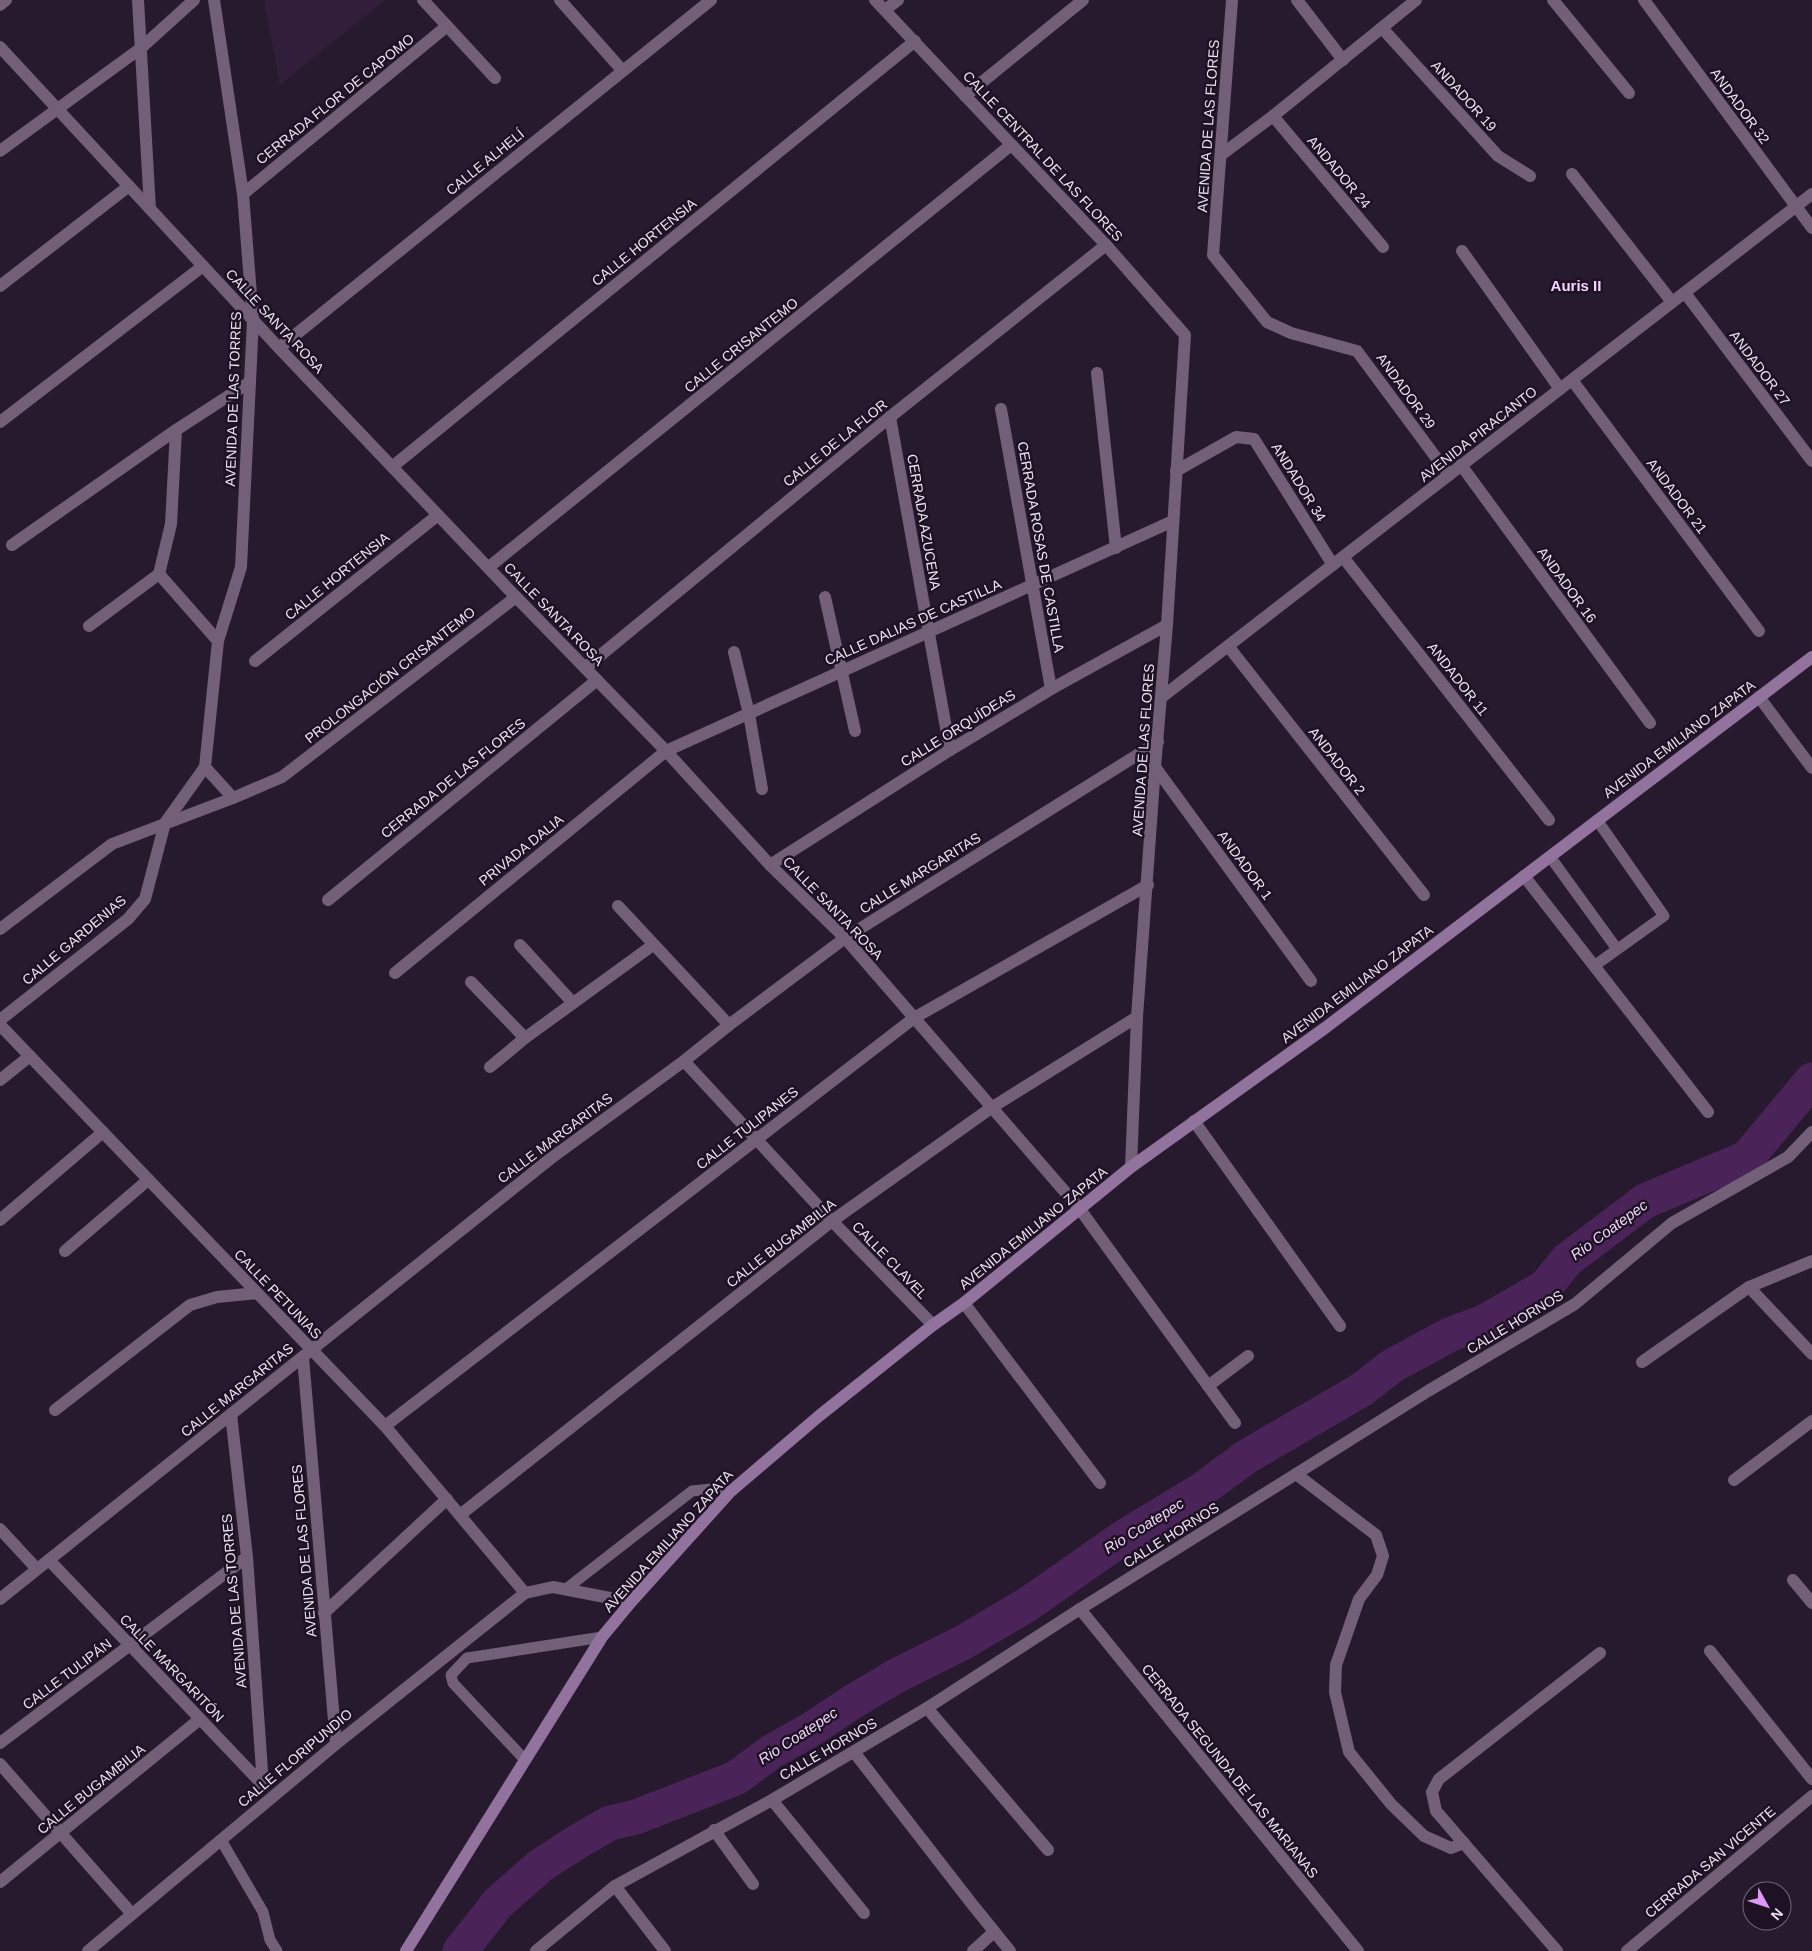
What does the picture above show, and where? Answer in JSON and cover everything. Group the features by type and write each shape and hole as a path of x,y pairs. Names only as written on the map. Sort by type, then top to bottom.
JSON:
{"main road":[{"name":"AVENIDA EMILIANO ZAPATA","path":"406,1951 602,1637 730,1492 819,1416 933,1325 964,1303 1132,1167 1325,1028 1812,657"}],"street":[{"path":"0,5 6,0"},
{"path":"138,0 150,209"},
{"path":"0,151 141,48 194,0"},
{"name":"AVENIDA DE LAS TORRES","path":"205,767 218,640 241,567 253,320 242,194 214,0"},
{"path":"423,0 495,78"},
{"path":"560,0 622,70"},
{"name":"CALLE ALHELÍ","path":"279,348 710,0"},
{"name":"CALLE CENTRAL DE LAS FLORES","path":"875,0 916,41 965,96 1106,245 1185,335"},
{"path":"885,10 898,0"},
{"path":"965,96 1083,0"},
{"name":"AVENIDA DE LAS FLORES","path":"1213,255 1232,0"},
{"path":"1297,0 1343,60"},
{"path":"1221,155 1273,116 1416,0"},
{"path":"1553,0 1629,92"},
{"name":"ANDADOR 32","path":"1644,0 1812,228"},
{"name":"CERRADA FLOR DE CAPOMO","path":"242,194 447,26"},
{"name":"ANDADOR 19","path":"1382,28 1498,156 1530,176"},
{"name":"CALLE HORTENSIA","path":"392,467 916,41"},
{"name":"CALLE SANTA ROSA","path":"0,47 279,348 489,567 516,598 666,751 770,865 844,938 1080,1208 1235,1423"},
{"name":"ANDADOR 24","path":"1273,116 1382,247"},
{"name":"CALLE CRISANTEMO","path":"489,567 1011,145"},
{"path":"1572,174 1672,302"},
{"path":"0,286 128,186"},
{"name":"AVENIDA PIRACANTO","path":"1162,697 1812,194"},
{"name":"CALLE DE LA FLOR","path":"585,668 890,417 1106,245"},
{"path":"1462,251 1560,389"},
{"name":"ANDADOR 29","path":"1213,255 1266,322 1290,333 1357,351 1449,475"},
{"path":"0,422 203,266"},
{"name":"ANDADOR 27","path":"1685,293 1812,461"},
{"name":"AVENIDA DE LAS FLORES","path":"1132,1167 1137,1017 1155,767 1162,697 1185,335"},
{"path":"1097,373 1116,548"},
{"name":"ANDADOR 21","path":"1572,380 1758,631"},
{"path":"12,545 176,430 250,382"},
{"name":"CERRADA ROSAS DE CASTILLA","path":"1001,410 1051,689"},
{"name":"CERRADA AZUCENA","path":"890,417 950,750"},
{"path":"89,626 159,574 171,524 176,430"},
{"name":"ANDADOR 34","path":"1176,472 1236,437 1254,438 1333,565"},
{"name":"ANDADOR 16","path":"1461,466 1650,723"},
{"name":"CALLE HORTENSIA","path":"256,661 438,515"},
{"name":"CALLE DALIAS DE CASTILLA","path":"666,751 1173,521"},
{"name":"ANDADOR 11","path":"1343,557 1549,820"},
{"path":"159,574 218,640"},
{"path":"825,597 855,731"},
{"name":"PROLONGACIÓN CRISANTEMO","path":"0,929 112,844 233,798 282,777 516,598"},
{"name":"CALLE ORQUÍDEAS","path":"770,865 950,750 1051,689 1167,625"},
{"name":"ANDADOR 2","path":"1228,646 1424,895"},
{"path":"734,652 749,714 762,788"},
{"name":"CERRADA DE LAS FLORES","path":"328,900 597,680"},
{"path":"1759,697 1812,768"},
{"name":"CALLE MARGARITAS","path":"0,1599 550,1159 684,1061 844,938 1158,742"},
{"name":"PRIVADA DALIA","path":"395,973 666,751"},
{"path":"205,767 233,798"},
{"name":"CALLE GARDENIAS","path":"0,1020 128,919 145,899 165,823 205,767"},
{"name":"ANDADOR 1","path":"1155,767 1311,981"},
{"path":"1524,876 1708,1112"},
{"name":"CALLE TULIPANES","path":"385,1426 914,1018 1148,885"},
{"path":"618,906 729,1025"},
{"path":"520,945 573,1003"},
{"path":"490,1067 525,1038 653,945"},
{"path":"472,982 525,1038"},
{"name":"CALLE BUGAMBILIA","path":"460,1515 832,1221 992,1108 1137,1017"},
{"name":"CALLE PETUNIAS","path":"0,1024 257,1293 307,1354 385,1426 525,1593"},
{"path":"0,1080 30,1056"},
{"name":"CALLE CLAVEL","path":"684,1061 832,1221 933,1325"},
{"path":"1194,1122 1340,1326"},
{"path":"0,1220 103,1132"},
{"name":"CALLE HORNOS","path":"536,1951 615,1886 714,1830 772,1800 927,1708 1080,1609 1428,1391 1575,1304 1672,1223 1788,1157 1812,1132"},
{"path":"65,1251 148,1180"},
{"path":"1642,1362 1749,1287 1812,1261"},
{"path":"1749,1287 1812,1354"},
{"path":"55,1410 190,1305 217,1297 257,1293"},
{"path":"964,1303 1100,1483"},
{"name":"AVENIDA DE LAS FLORES","path":"307,1354 324,1613 336,1744"},
{"path":"1208,1386 1248,1356"},
{"name":"AVENIDA DE LAS TORRES","path":"230,1414 247,1556 262,1785"},
{"path":"1734,1480 1812,1421"},
{"path":"1296,1474 1376,1535 1384,1556 1378,1575 1359,1598 1336,1665 1335,1692 1349,1752 1391,1804 1424,1836 1451,1848 1464,1843"},
{"path":"324,1613 446,1499"},
{"path":"0,1529 37,1569"},
{"name":"CALLE TULIPÁN","path":"0,1743 247,1556"},
{"name":"CALLE MARGARITÓN","path":"49,1560 262,1785 274,1795"},
{"path":"1793,1580 1812,1603"},
{"path":"525,1593 553,1587 631,1602"},
{"name":"CALLE FLORIPUNDIO","path":"88,1951 336,1744 525,1593"},
{"name":"CERRADA SEGUNDA DE LAS MARIANAS","path":"1080,1609 1358,1951"},
{"path":"1710,1651 1812,1779"},
{"path":"1557,1951 1436,1811 1432,1792 1439,1779 1600,1653"},
{"path":"927,1708 1048,1850"},
{"name":"CALLE BUGAMBILIA","path":"0,1882 200,1719"},
{"path":"854,1752 1010,1951"},
{"path":"0,1764 132,1914"},
{"name":"CERRADA SAN VICENTE","path":"1627,1951 1812,1796"},
{"path":"772,1800 864,1913"},
{"path":"714,1830 753,1884"},
{"path":"615,1886 665,1951"},
{"path":"974,1951 994,1932"}],"lane":[{"path":"1594,966 1664,916 1597,820"},
{"path":"1550,858 1617,949"},
{"path":"566,1589 692,1491 711,1489 730,1492"},
{"path":"525,1760 453,1682 451,1675 467,1658 602,1637"},
{"path":"221,1840 263,1912 270,1940 277,1951"}],"shaded area":[{"path":"264,0 385,0 280,85"}],"waterway":[{"name":"Rio Coatepec","path":"460,1951 498,1903 540,1866 577,1842 610,1823 636,1817 736,1778 771,1752 810,1730 854,1701 896,1676 964,1642 1028,1604 1124,1537 1200,1491 1246,1457 1361,1390 1392,1366 1449,1335 1486,1321 1545,1287 1567,1260 1645,1201 1747,1158 1812,1080"}],"district":[{"name":"Auris II","path":"1576,286"}]}
